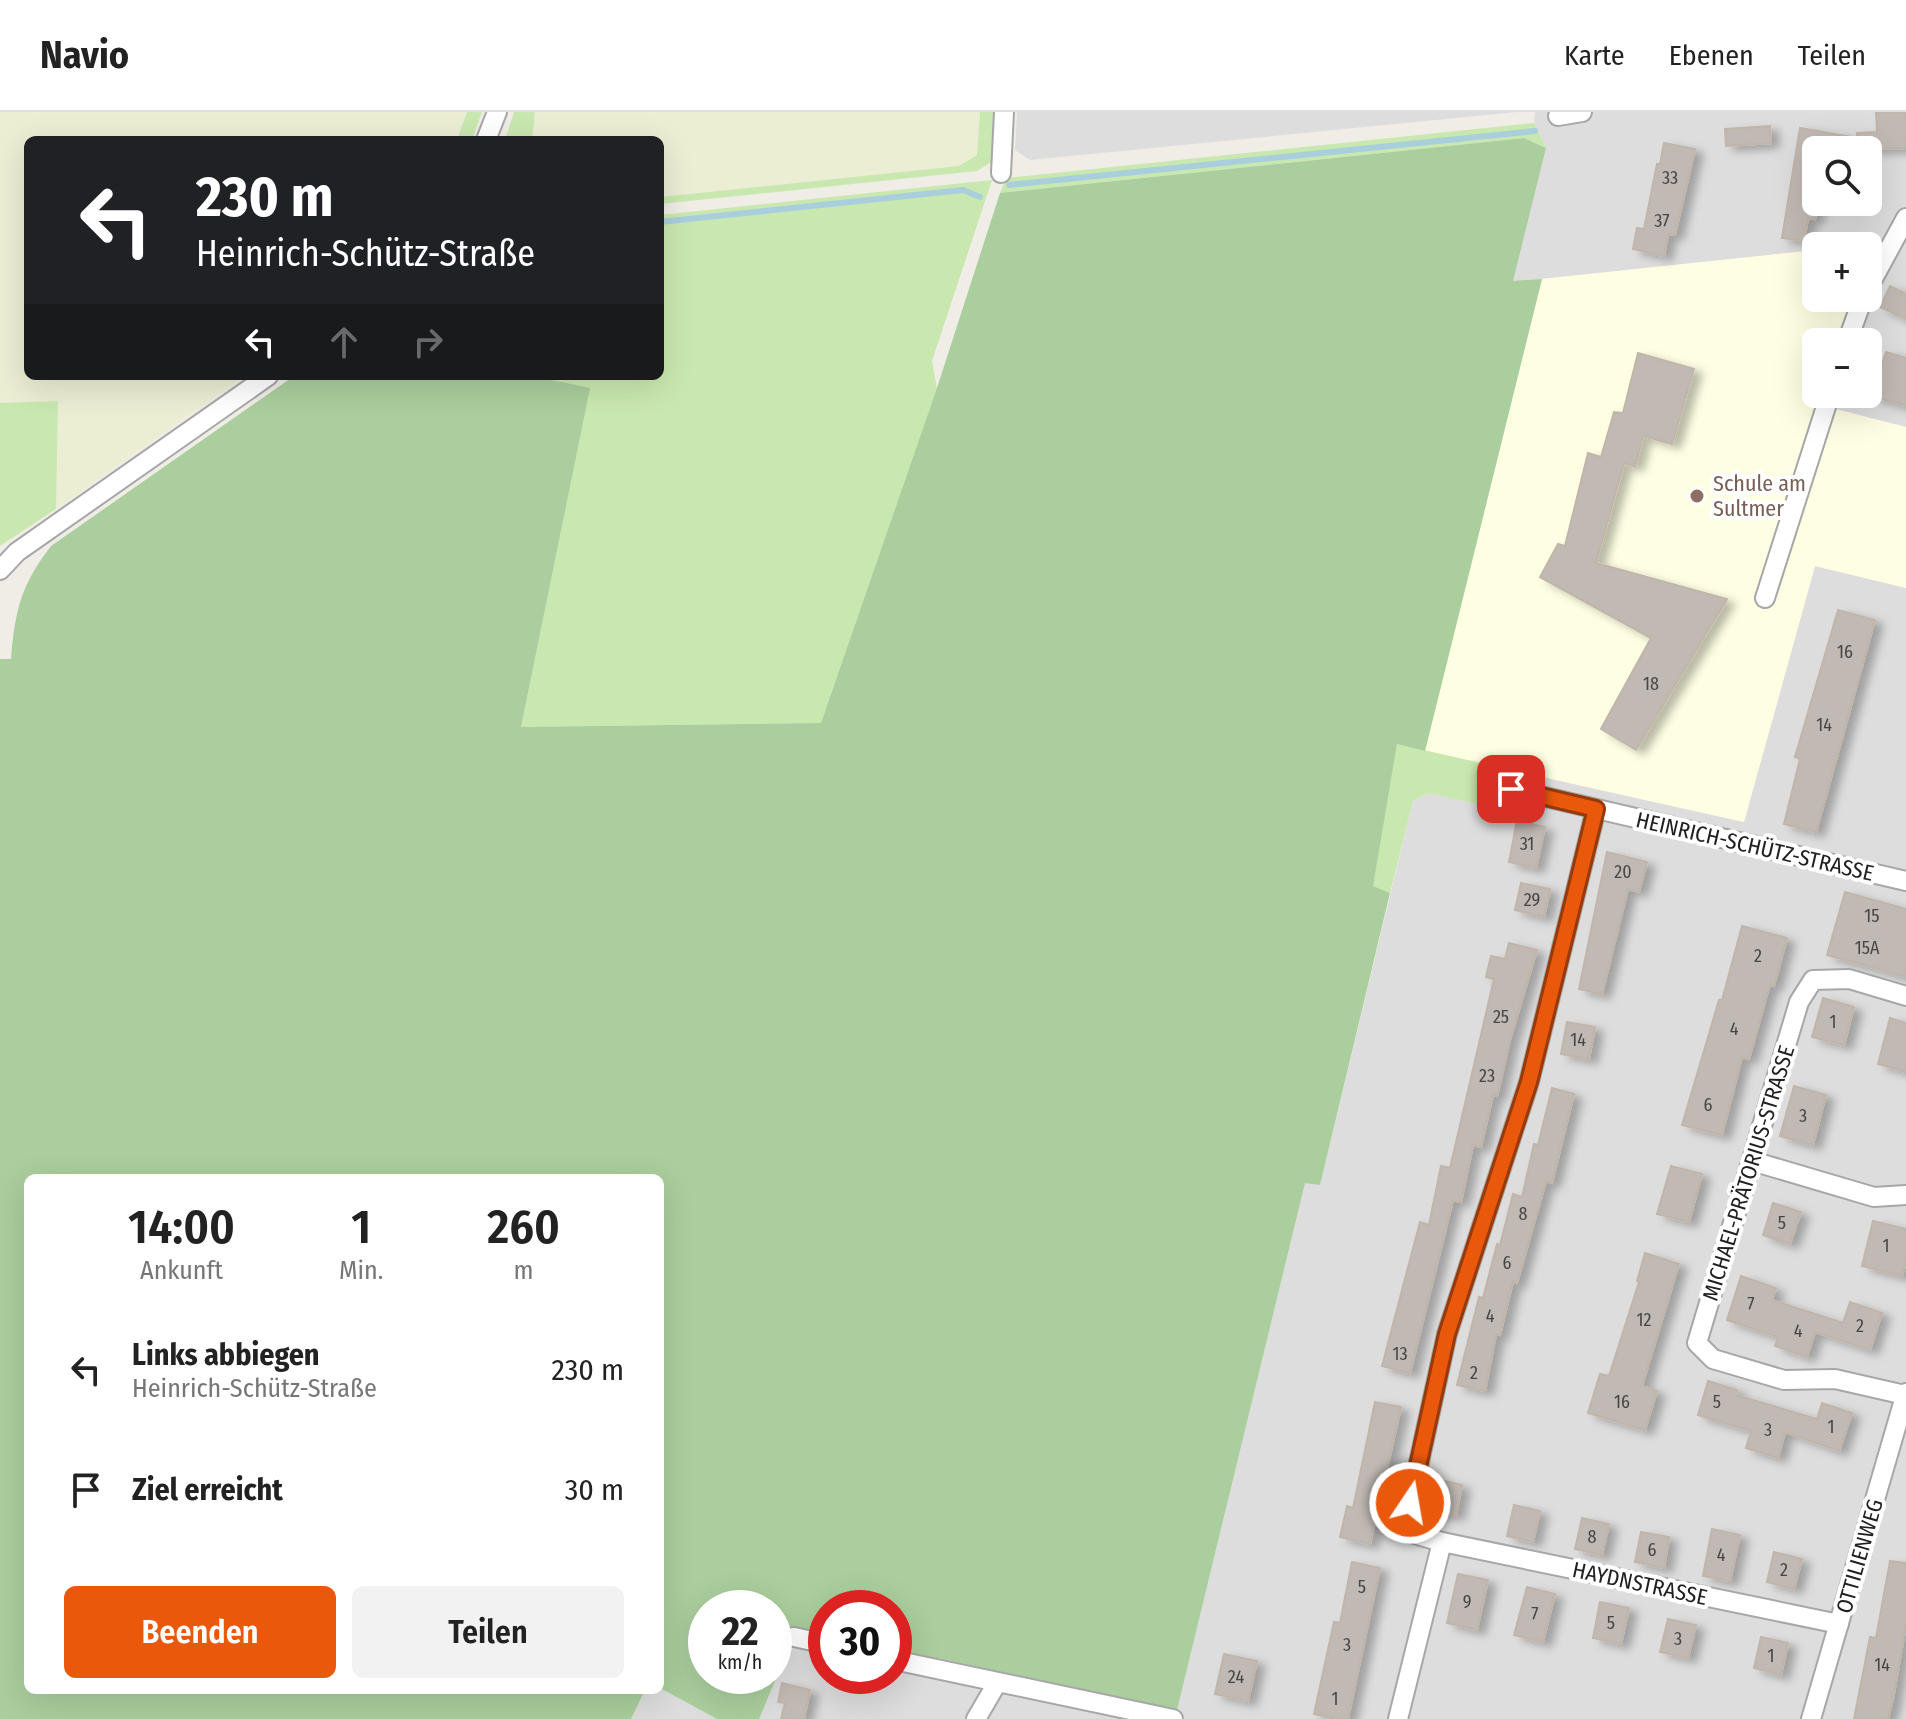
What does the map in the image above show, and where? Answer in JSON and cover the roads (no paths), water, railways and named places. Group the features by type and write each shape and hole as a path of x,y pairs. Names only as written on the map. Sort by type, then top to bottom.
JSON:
{"street":[{"path":"488,136 497,112"},
{"path":"1001,173 1004,112"},
{"path":"1558,116 1582,112"},
{"path":"1882,262 1906,218"},
{"path":"0,570 17,552 262,380"},
{"path":"1765,598 1826,408"},
{"name":"HEINRICH-SCHÜTZ-STRASSE","path":"1511,789 1906,881"},
{"name":"HAYDNSTRASSE","path":"1596,809 1529,1082 1447,1334 1404,1531 1442,1542 1839,1624"},
{"name":"MICHAEL-PRÄTORIUS-STRASSE","path":"1906,996 1849,979 1813,980 1799,1002 1697,1343 1713,1359 1784,1380 1835,1379 1906,1394"},
{"path":"1752,1161 1874,1197 1906,1195"},
{"name":"OTTILIENWEG","path":"1811,1719 1906,1394"},
{"path":"1398,1719 1442,1542"},
{"path":"794,1637 808,1640"},
{"path":"912,1664 1173,1719"},
{"path":"976,1719 997,1683"}],"waterway":[{"path":"1009,185 1535,131"},
{"path":"664,222 963,190 980,197"}],"place":[{"name":"Schule am Sultmer","path":"1697,496"}]}
